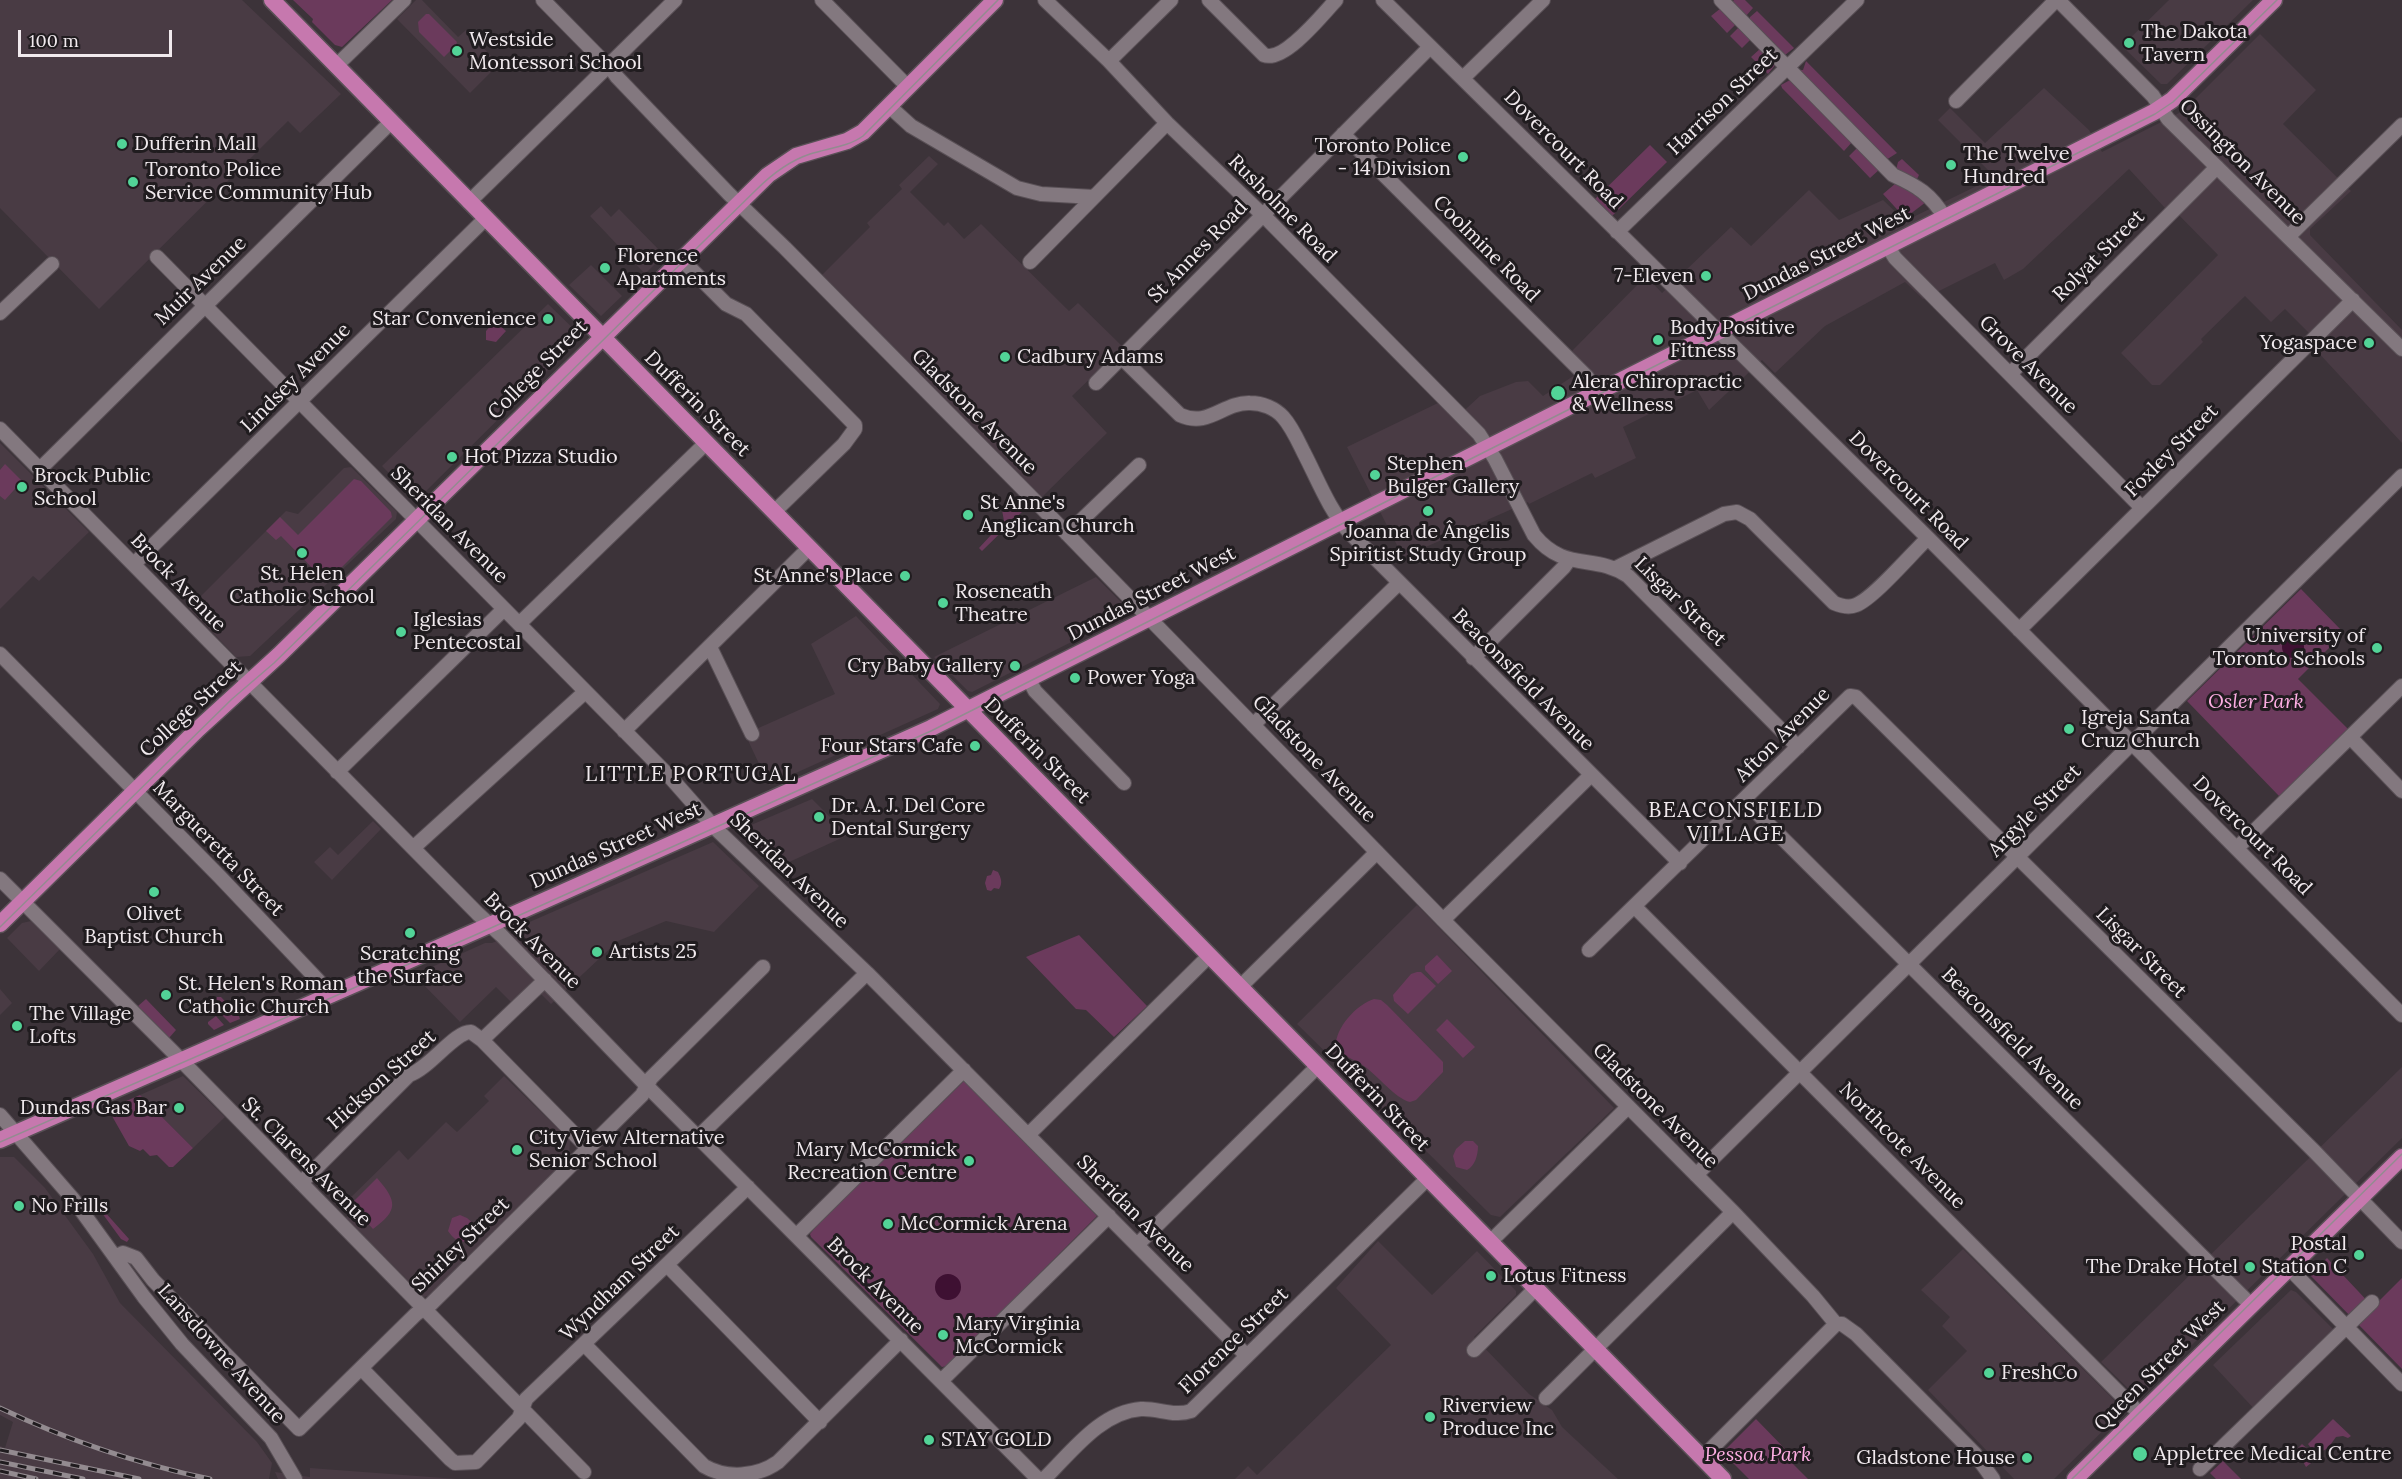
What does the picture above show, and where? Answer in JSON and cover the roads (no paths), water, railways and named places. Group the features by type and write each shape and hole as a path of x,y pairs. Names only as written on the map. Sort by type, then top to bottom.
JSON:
{"main road":[{"name":"Dufferin Street","path":"272,0 967,711 1723,1479"},
{"name":"College Street","path":"0,924 248,682 279,655 739,202 781,165 796,156 856,137 890,106 994,0"},
{"name":"Dundas Street West","path":"8,1136 490,925 967,711 1029,680 2161,108 2274,0"},
{"name":"Queen Street West","path":"2075,1479 2402,1157"}],"street":[{"path":"336,66 404,0"},
{"name":"Gladstone Avenue","path":"543,0 1443,920 1733,1212 1813,1296 1836,1324 1842,1324 1856,1334 1975,1454 1993,1479"},
{"path":"469,202 675,0"},
{"path":"822,0 908,87"},
{"name":"Rusholme Road","path":"1045,0 1262,215 1481,436 1489,448"},
{"path":"1109,61 1171,0"},
{"path":"1209,0 1264,55 1269,57 1284,52 1336,0"},
{"name":"Dovercourt Road","path":"1383,0 1928,538 2402,1015"},
{"path":"1463,78 1543,0"},
{"path":"1720,0 1893,175 1922,189 1939,207 1945,218"},
{"name":"Harrison Street","path":"1617,232 1857,0"},
{"path":"1956,101 2057,0"},
{"name":"Ossington Avenue","path":"2057,0 2161,108 2168,119 2402,349"},
{"name":"St Annes Road","path":"1096,383 1430,47"},
{"path":"890,106 910,126 1017,188 1041,194 1094,197"},
{"name":"Muir Avenue","path":"39,469 392,122"},
{"path":"1030,262 1167,123"},
{"path":"2289,237 2402,125"},
{"name":"Coolmine Road","path":"1343,134 1587,377 1597,394"},
{"name":"Rolyat Street","path":"2010,374 2217,167"},
{"name":"Lindsey Avenue","path":"134,564 485,219"},
{"name":"Grove Avenue","path":"1888,247 1895,258 2142,508"},
{"name":"Sheridan Avenue","path":"157,257 624,731 713,825 867,973 1029,1134 1247,1356"},
{"path":"682,260 726,304 746,314 855,425 855,429 844,444 774,512"},
{"path":"0,313 52,264"},
{"name":"Foxley Street","path":"2019,630 2353,300"},
{"name":"Beaconsfield Avenue","path":"1122,358 1180,415 1187,418 1202,419 1233,406 1248,403 1266,406 1280,414 1291,428 1341,523 1473,658 1680,862"},
{"name":"Brock Avenue","path":"0,429 1038,1479"},
{"path":"519,624 706,442"},
{"name":"Lisgar Street","path":"1489,448 1534,535 1552,551 1569,560 1616,568 1636,584 1798,747"},
{"path":"1067,534 1139,465"},
{"name":"Argyle Street","path":"1696,1175 2402,476"},
{"path":"1616,568 1717,517 1737,512 1750,519 1834,603 1851,607 1872,594 1928,538"},
{"path":"624,731 809,548"},
{"path":"1473,658 1569,560"},
{"path":"1253,725 1399,583"},
{"path":"337,772 504,609"},
{"path":"710,647 752,734"},
{"name":"Margueretta Street","path":"0,654 332,995"},
{"path":"1029,680 1035,691 1124,783"},
{"path":"2237,848 2402,686"},
{"path":"413,848 585,692"},
{"name":"Lisgar Street","path":"1850,696 1856,697 2017,856 2402,1242"},
{"name":"Afton Avenue","path":"1589,950 1745,801 1850,696"},
{"path":"2350,737 2402,791"},
{"path":"1443,920 1591,775"},
{"name":"Beaconsfield Avenue","path":"1745,801 2251,1305"},
{"path":"1240,987 1377,852"},
{"name":"St. Clarens Avenue","path":"0,879 172,1051 584,1472"},
{"name":"Northcote Avenue","path":"1635,907 2140,1414"},
{"path":"1029,1134 1209,956"},
{"name":"Shirley Street","path":"299,1429 423,1308 431,1305 642,1095 651,1078 763,967"},
{"path":"698,1137 867,973"},
{"path":"545,980 482,1040 588,1148"},
{"name":"Hickson Street","path":"301,1183 409,1075 421,1071 461,1033 471,1032 482,1040"},
{"path":"1138,1244 1317,1067"},
{"path":"797,1235 964,1070"},
{"path":"1490,1242 1628,1107"},
{"name":"Lansdowne Avenue","path":"0,1115 8,1136 73,1199 144,1297 182,1344 271,1438 296,1479"},
{"name":"Florence Street","path":"1044,1479 1093,1432 1114,1416 1143,1409 1176,1414 1191,1411 1427,1179"},
{"name":"Wyndham Street","path":"361,1368 456,1463 476,1462 519,1418 526,1399 748,1187"},
{"path":"1546,1398 1733,1212"},
{"path":"941,1381 1109,1216"},
{"name":"Lansdowne Avenue","path":"115,1257 123,1253 136,1258 153,1280 299,1429"},
{"path":"667,1265 820,1422"},
{"path":"2289,1268 2402,1384"},
{"path":"1474,1350 1535,1289"},
{"path":"2200,1469 2372,1302"},
{"path":"1702,1458 1836,1324"},
{"path":"584,1344 704,1466 712,1472 740,1475 769,1468 820,1422 901,1340"}],"tram line":[{"path":"0,927 232,699 274,663 762,184 795,160 844,145 863,136 998,0"},
{"path":"0,1142 473,936 931,731 2155,114 2173,102 2277,0"},
{"path":"2072,1479 2402,1154"}],"railway":[{"path":"0,1408 103,1450 210,1479"},
{"path":"0,1450 139,1479"},
{"path":"0,1462 83,1479"},
{"path":"0,1471 36,1479"}],"place":[{"name":"The Dakota Tavern","path":"2129,43"},
{"name":"Westside Montessori School","path":"457,51"},
{"name":"Dufferin Mall","path":"122,144"},
{"name":"Toronto Police - 14 Division","path":"1463,157"},
{"name":"The Twelve Hundred","path":"1951,165"},
{"name":"Toronto Police Service Community Hub","path":"133,182"},
{"name":"Florence Apartments","path":"605,268"},
{"name":"7-Eleven","path":"1706,276"},
{"name":"Star Convenience","path":"548,319"},
{"name":"Body Positive Fitness","path":"1658,340"},
{"name":"Yogaspace","path":"2369,343"},
{"name":"Cadbury Adams","path":"1005,357"},
{"name":"Alera Chiropractic & Wellness","path":"1558,393"},
{"name":"Hot Pizza Studio","path":"452,457"},
{"name":"Stephen Bulger Gallery","path":"1375,475"},
{"name":"Brock Public School","path":"22,487"},
{"name":"Joanna de Ângelis Spiritist Study Group","path":"1428,511"},
{"name":"St Anne's Anglican Church","path":"968,515"},
{"name":"St. Helen Catholic School","path":"302,553"},
{"name":"St Anne's Place","path":"905,576"},
{"name":"Roseneath Theatre","path":"943,603"},
{"name":"Iglesias Pentecostal","path":"401,632"},
{"name":"University of Toronto Schools","path":"2377,648"},
{"name":"Cry Baby Gallery","path":"1015,666"},
{"name":"Power Yoga","path":"1075,678"},
{"name":"Igreja Santa Cruz Church","path":"2069,729"},
{"name":"Four Stars Cafe","path":"975,746"},
{"name":"Dr. A. J. Del Core Dental Surgery","path":"819,817"},
{"name":"Olivet Baptist Church","path":"154,892"},
{"name":"Scratching the Surface","path":"410,933"},
{"name":"Artists 25","path":"597,952"},
{"name":"St. Helen's Roman Catholic Church","path":"166,995"},
{"name":"The Village Lofts","path":"17,1026"},
{"name":"Dundas Gas Bar","path":"179,1108"},
{"name":"City View Alternative Senior School","path":"517,1150"},
{"name":"Mary McCormick Recreation Centre","path":"969,1161"},
{"name":"No Frills","path":"19,1206"},
{"name":"McCormick Arena","path":"888,1224"},
{"name":"Postal Station C","path":"2359,1255"},
{"name":"The Drake Hotel","path":"2250,1267"},
{"name":"Lotus Fitness","path":"1491,1276"},
{"name":"Mary Virginia McCormick","path":"943,1335"},
{"name":"FreshCo","path":"1989,1373"},
{"name":"Riverview Produce Inc","path":"1430,1417"},
{"name":"STAY GOLD","path":"929,1440"},
{"name":"Appletree Medical Centre","path":"2140,1454"},
{"name":"Gladstone House","path":"2027,1458"}],"district":[{"name":"LITTLE PORTUGAL","path":"691,775"},
{"name":"BEACONSFIELD VILLAGE","path":"1736,823"}],"park label":[{"name":"Osler Park","path":"2256,702"},
{"name":"Pessoa Park","path":"1758,1455"}]}
